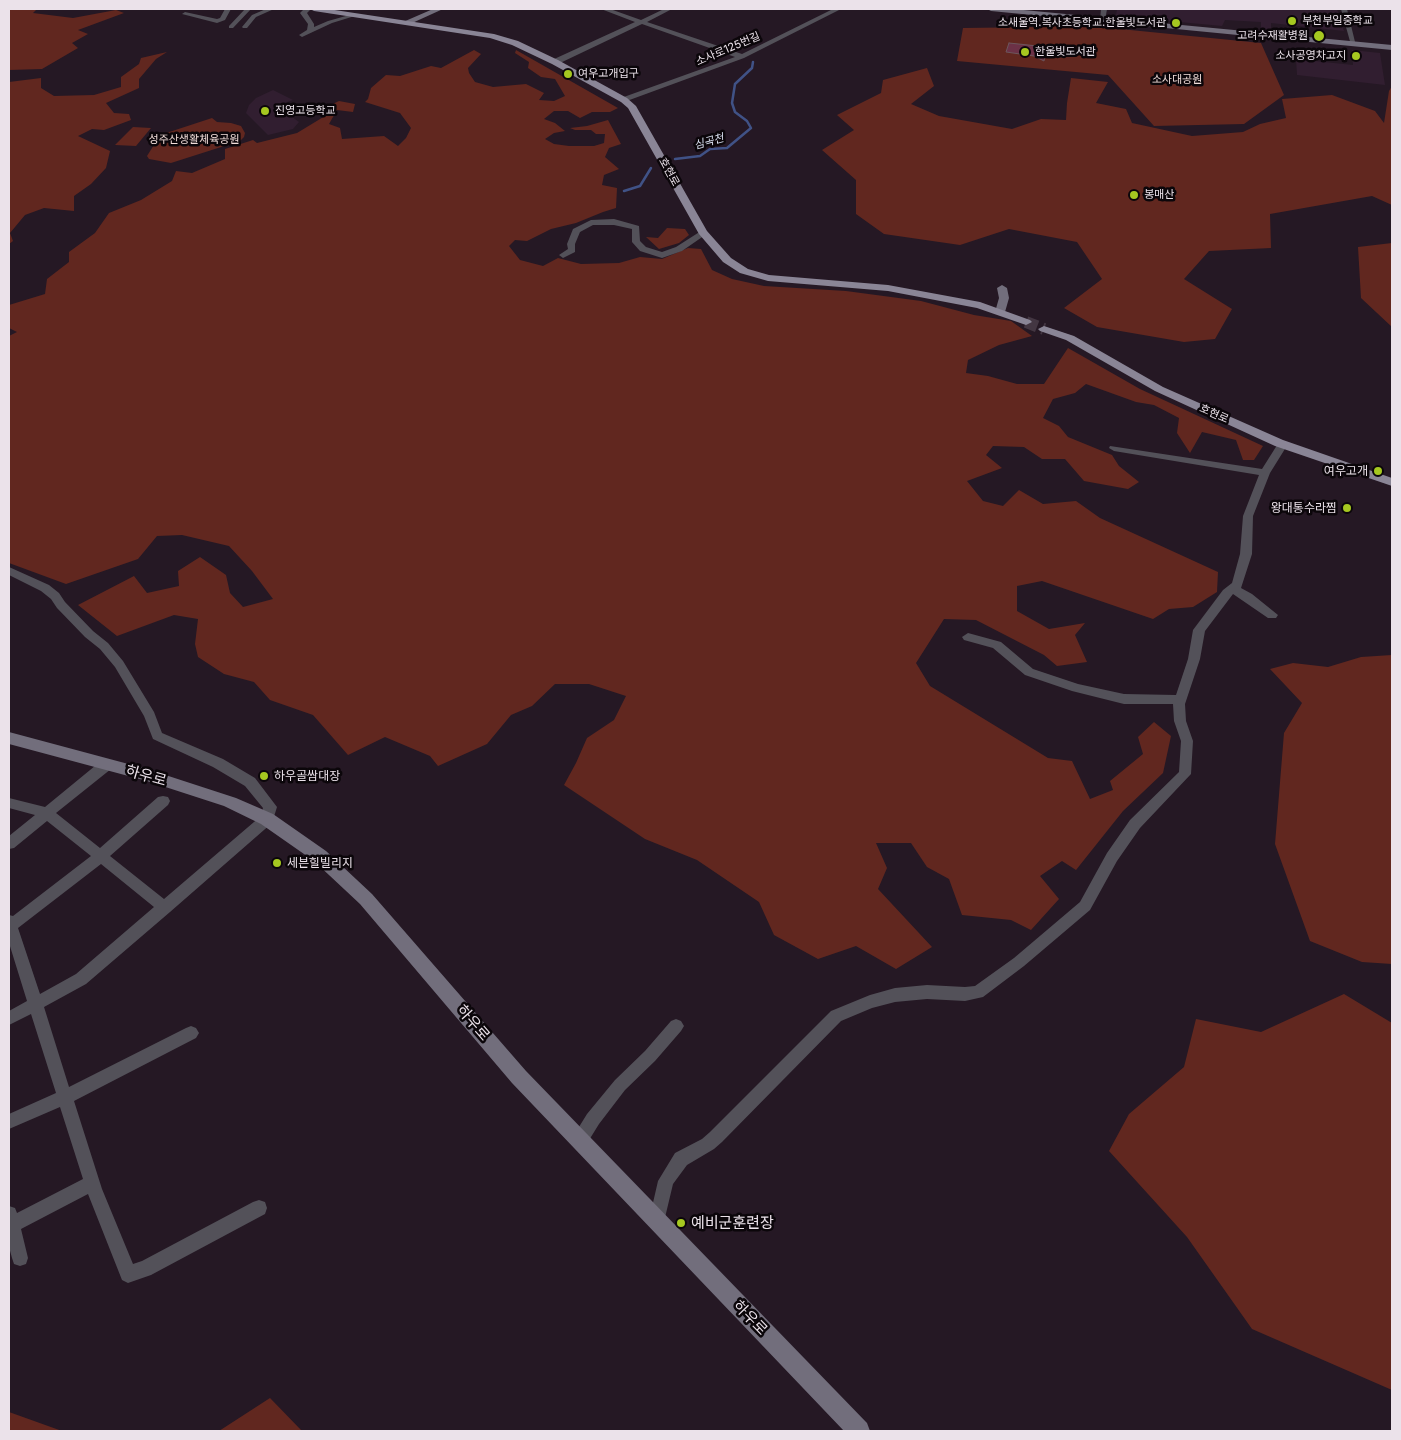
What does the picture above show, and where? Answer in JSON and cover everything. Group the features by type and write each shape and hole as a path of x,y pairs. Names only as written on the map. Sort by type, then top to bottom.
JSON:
{"main road":[{"name":"호현로","path":"314,9 491,36 514,43 555,62 624,100 632,106 704,233 727,260 744,271 768,278 888,288 980,305 1026,322"},
{"name":"호현로","path":"1044,329 1070,338 1158,389 1283,444 1392,482"}],"street":[{"path":"185,14 218,21 222,19 228,9"},
{"path":"232,27 248,9"},
{"path":"245,27 254,16 271,9"},
{"path":"308,9 303,13 311,24 310,31"},
{"path":"407,22 438,9"},
{"path":"604,9 742,57"},
{"path":"555,62 669,9"},
{"name":"소사로125번길","path":"624,100 742,57 838,9"},
{"path":"991,9 1392,48"},
{"path":"1103,20 1104,9"},
{"path":"1344,9 1354,45"},
{"path":"302,35 355,15"},
{"path":"563,254 572,250 571,244 576,231 591,223 614,222 636,228 636,242 643,249 662,255 679,249 704,233"},
{"path":"1000,312 1004,298 1002,288"},
{"path":"657,1220 666,1180 677,1163 716,1137 836,1016 854,1007 895,995 927,992 966,994 978,992 1019,962 1078,914 1085,906 1112,857 1135,824 1185,774 1187,741 1180,721 1180,700 1194,659 1201,627 1241,577 1246,554 1248,516 1265,473 1283,444"},
{"path":"1114,448 1265,473"},
{"path":"9,571 45,588 56,596 61,605 89,634 104,646 119,664 150,715 157,736 218,763 250,782 270,807 267,819 80,979 9,1018"},
{"path":"1233,589 1248,597 1272,615"},
{"path":"968,637 997,645 1021,667 1030,672 1076,688 1106,696 1180,700"},
{"name":"하우로","path":"9,738 147,775 230,802 267,819 320,856 366,899 520,1077 860,1431"},
{"path":"9,844 106,765"},
{"path":"164,801 99,856 9,924 92,1183 117,1251 128,1274 145,1269 259,1208"},
{"path":"9,803 47,813 165,908"},
{"path":"580,1140 593,1119 620,1085 650,1056 676,1026"},
{"path":"9,1122 65,1097 191,1032"},
{"path":"20,1258 10,1221 92,1183"}],"shaded area":[{"path":"1117,9 1337,9 1344,31 1271,23 1271,31 1261,30 1261,22 1225,20 1222,26 1116,16"},
{"name":"소사공영차고지","path":"1352,50 1380,53 1385,85 1297,75 1296,59 1353,65"},
{"name":"진영고등학교","path":"273,90 293,100 281,104 281,109 299,122 293,129 268,135 246,113 249,105 256,98"}],"green space":[{"path":"9,9 37,9 33,13 73,18 116,10 124,13 78,30 88,34 72,43 78,48 42,69 9,70"},
{"name":"소사대공원","path":"1070,24 1261,43 1284,95 1244,124 1154,126 1108,75 957,61 963,28 1042,27"},
{"path":"474,50 481,54 468,68 475,82 493,87 526,84 544,93 539,100 554,101 565,96 555,79 541,77 528,68 529,62 515,53 516,50 618,108 610,112 592,112 580,118 568,111 554,111 544,119 555,123 565,131 554,133 545,139 554,144 569,146 594,146 604,143 605,134 596,134 591,130 575,130 570,128 587,126 608,120 621,144 609,148 605,157 619,169 604,175 602,185 617,188 616,208 576,223 551,229 527,241 515,240 509,246 520,260 543,266 558,258 581,264 619,263 640,257 662,259 688,248 701,249 712,270 732,279 764,286 846,291 921,301 974,315 1011,321 1032,336 999,345 968,360 966,373 988,376 1017,384 1044,384 1068,348 1140,389 1263,446 1254,460 1243,460 1236,440 1202,432 1190,453 1177,433 1179,418 1154,405 1136,402 1086,384 1075,393 1053,399 1043,418 1059,426 1068,437 1112,455 1119,466 1139,482 1128,489 1084,481 1065,459 1042,459 1024,447 993,446 986,455 1002,468 967,481 983,501 1003,506 1019,490 1043,504 1076,501 1100,518 1218,572 1217,592 1193,607 1169,609 1153,619 1042,581 1017,586 1017,611 1049,629 1085,623 1075,635 1087,662 1057,666 1044,655 976,620 944,619 916,663 930,686 1048,758 1072,761 1090,799 1113,790 1110,781 1143,754 1138,737 1154,722 1171,736 1163,773 1123,811 1076,870 1062,861 1040,876 1059,899 1031,930 1011,920 962,915 949,879 927,867 911,843 876,843 887,868 878,889 932,947 896,969 856,946 818,959 774,935 759,902 697,860 645,839 564,785 587,738 614,720 626,696 589,684 555,684 532,706 511,715 487,744 438,766 430,756 385,737 348,755 313,715 270,700 254,682 224,674 198,657 195,644 198,619 174,615 117,636 78,605 134,576 147,593 179,586 178,571 200,557 226,575 230,593 243,607 273,599 252,571 229,546 182,535 157,536 138,559 66,584 9,563 9,336 17,332 9,328 9,305 45,294 47,279 69,262 69,252 95,233 109,213 141,200 172,181 176,171 192,173 225,159 225,149 253,140 257,143 297,133 325,116 320,110 339,101 355,104 353,112 337,110 329,124 340,128 342,139 384,136 398,146 406,138 411,128 400,113 365,102 368,99 371,88 386,75 400,76 431,66 441,68"},
{"path":"167,52 156,59 139,79 139,88 106,103 114,113 129,114 131,120 104,130 92,129 78,136 110,151 106,168 91,184 74,196 74,211 44,208 25,215 10,233 13,241 9,244 9,82 41,78 41,88 54,96 94,95 121,87 121,77 139,64 141,58"},
{"path":"927,68 934,86 911,104 939,116 1012,129 1041,119 1066,120 1071,78 1108,82 1096,103 1126,109 1132,123 1192,136 1243,132 1260,124 1286,118 1282,99 1332,95 1375,111 1384,123 1389,91 1392,86 1392,205 1372,196 1270,214 1271,248 1209,251 1184,279 1232,309 1215,339 1184,342 1097,327 1064,308 1102,279 1077,242 1009,229 960,245 884,234 856,214 856,180 822,150 854,130 837,115 881,93 883,80"},
{"name":"성주산생활체육공원","path":"212,118 217,122 241,126 245,133 244,137 240,141 171,163 149,159 147,156 157,140 154,137"},
{"path":"133,127 151,128 136,146 115,145"},
{"path":"667,228 685,229 689,235 679,243 659,249 646,237 658,238"},
{"path":"1392,243 1392,327 1361,298 1358,247"},
{"path":"1392,655 1392,964 1362,962 1310,941 1275,844 1284,733 1302,703 1270,669 1293,663 1328,667 1361,657"},
{"path":"1344,994 1392,1023 1392,1390 1252,1329 1187,1237 1109,1151 1129,1114 1184,1067 1196,1019 1261,1032"},
{"path":"270,1398 302,1431 219,1431"},
{"path":"9,1412 62,1431 9,1431"}],"building":[{"name":"한울빛도서관","path":"1009,43 1047,47 1044,61 1034,56 1006,52"}],"waterway":[{"name":"심곡천","path":"675,159 700,156 710,149 727,148 751,128 747,121 735,112 732,103 735,84 752,68 753,62"},
{"name":"심곡천","path":"624,191 640,186 651,168"}],"tunnel":[{"path":"1026,322 1044,329"}],"place":[{"name":"부천부일중학교","path":"1292,21"},
{"name":"소새울역.복사초등학교.한울빛도서관","path":"1176,23"},
{"name":"고려수재활병원","path":"1319,36"},
{"name":"한울빛도서관","path":"1025,52"},
{"name":"소사공영차고지","path":"1356,56"},
{"name":"여우고개입구","path":"568,74"},
{"name":"진영고등학교","path":"265,111"},
{"name":"봉매산","path":"1134,195"},
{"name":"여우고개","path":"1378,471"},
{"name":"왕대통수라찜","path":"1347,508"},
{"name":"하우골쌈대장","path":"264,776"},
{"name":"세븐힐빌리지","path":"277,863"},
{"name":"예비군훈련장","path":"681,1223"}]}
